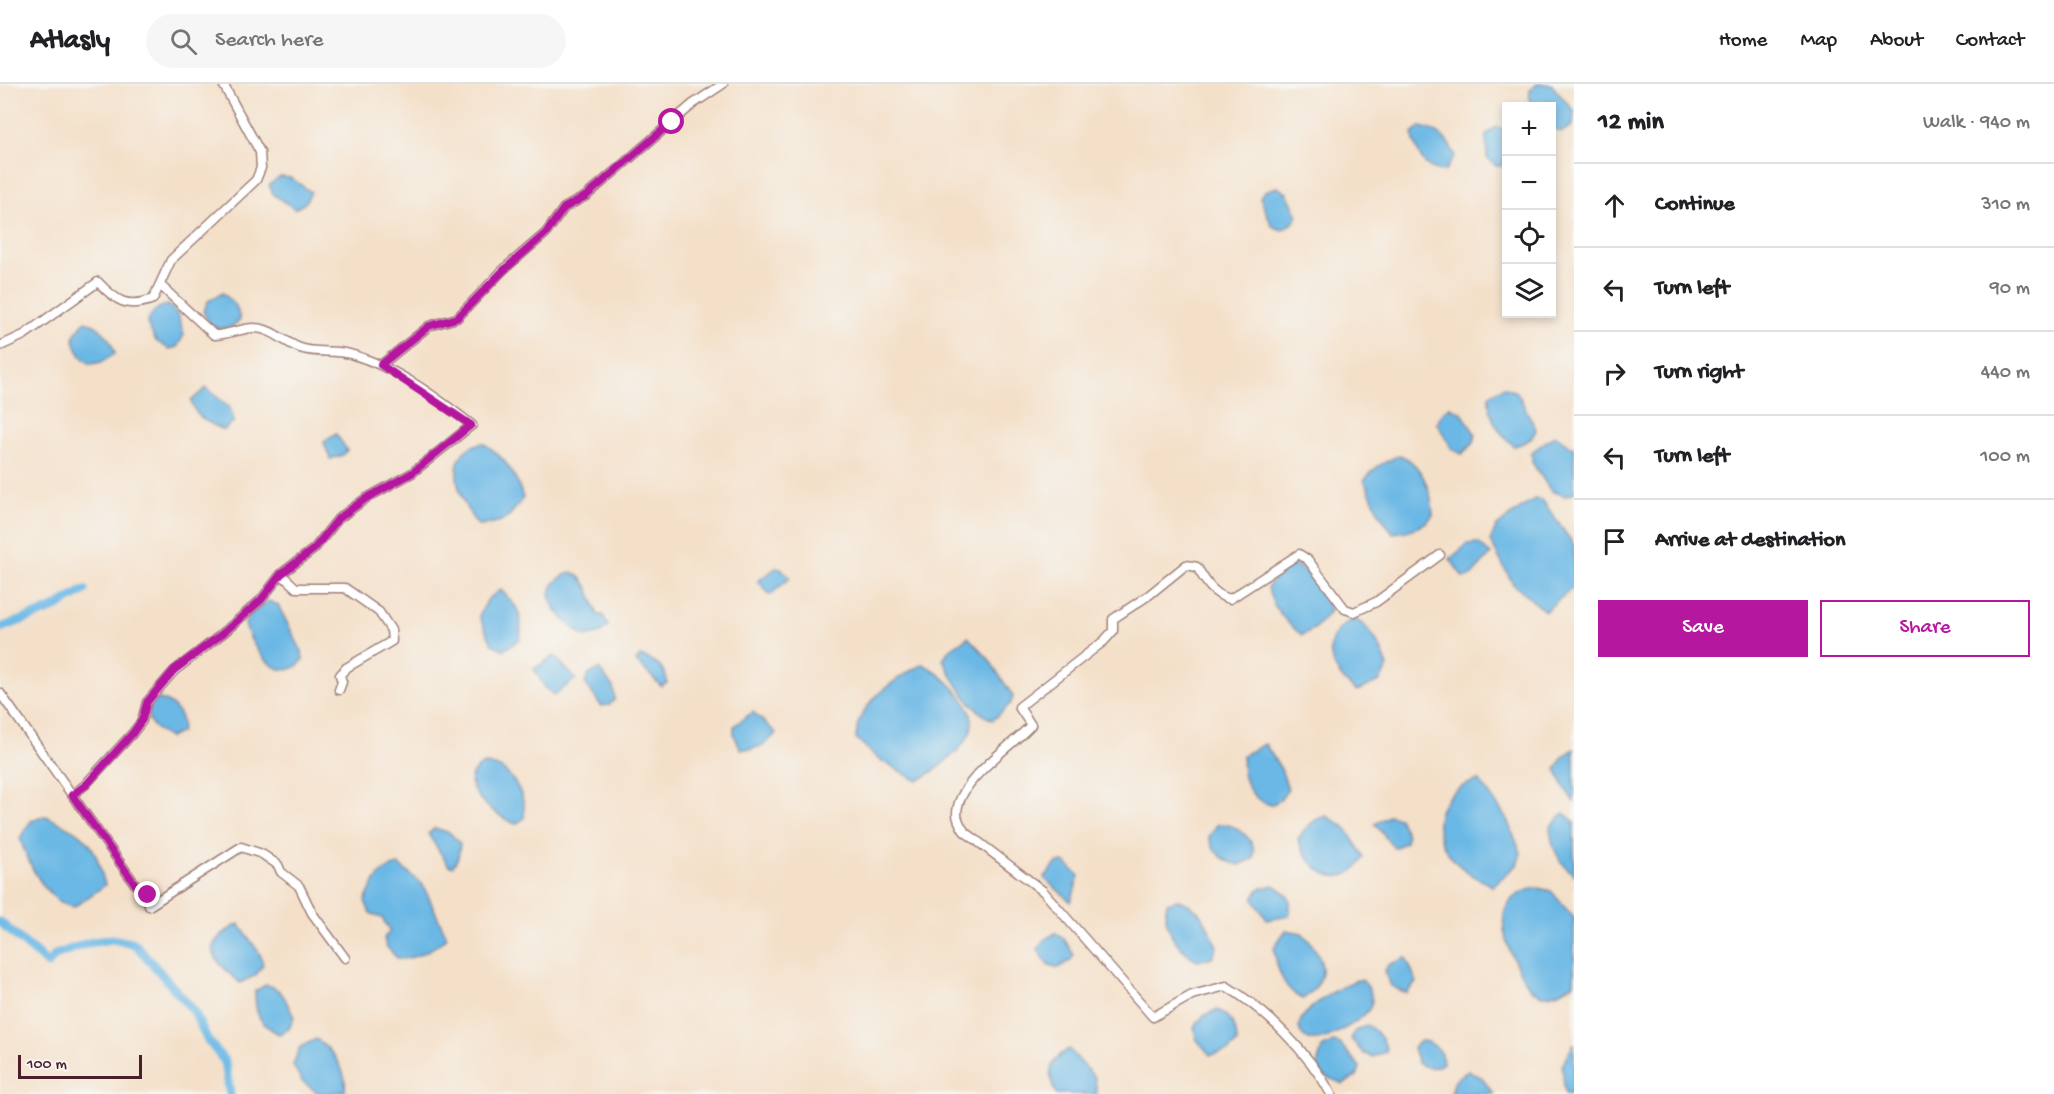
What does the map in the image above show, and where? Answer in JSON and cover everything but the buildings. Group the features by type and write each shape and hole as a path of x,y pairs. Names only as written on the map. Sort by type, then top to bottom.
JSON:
{"street":[{"path":"0,346 24,334 98,282 114,299 137,306 153,299 171,260 256,180 261,168 260,152 223,84"},
{"path":"381,365 429,326 457,318 504,270 546,233 564,208 586,196 693,104 723,84"},
{"path":"72,795 86,785 132,734 142,720 147,702 174,670 222,634 261,600 281,574 314,549 338,519 365,499 412,473 471,425 381,365 346,352 299,348 275,334 254,328 231,334 214,335 160,285"},
{"path":"1330,1094 1323,1079 1282,1030 1253,1002 1226,986 1192,995 1152,1017 1043,891 964,831 957,817 958,806 964,788 1031,725 1019,707 1050,680 1104,641 1113,631 1113,619 1149,595 1186,565 1197,567 1207,585 1221,597 1230,599 1299,554 1308,560 1345,609 1354,612 1376,602 1440,555"},
{"path":"281,574 296,588 345,588 379,612 391,630 392,641 346,668 340,675 342,682 339,690"},
{"path":"0,693 135,884 148,895 149,906 241,847 262,854 279,865 281,872 299,886 312,913 345,958"}],"water":[{"path":"1537,84 1551,84 1574,111 1573,125 1562,132 1556,130 1556,102 1531,102 1530,90"},
{"path":"1420,127 1432,130 1449,144 1455,156 1445,171 1431,168 1422,160 1412,134"},
{"path":"1496,127 1502,128 1502,166 1496,166 1487,158 1486,135"},
{"path":"280,177 291,178 311,192 305,203 295,209 273,194 269,185"},
{"path":"1277,187 1287,193 1298,216 1292,224 1282,230 1272,226 1260,197 1265,191"},
{"path":"223,293 236,306 240,319 231,327 219,328 211,326 203,312 208,301"},
{"path":"169,305 178,315 184,335 177,347 169,349 156,341 147,324 155,311"},
{"path":"85,321 104,333 115,354 102,362 91,364 84,359 76,348 74,335"},
{"path":"1503,387 1517,392 1536,429 1535,433 1525,442 1514,446 1499,430 1490,411 1489,396"},
{"path":"206,388 230,408 234,421 224,430 203,419 193,407 191,401"},
{"path":"1450,407 1462,413 1475,434 1473,443 1462,454 1452,449 1437,423 1441,414"},
{"path":"336,434 347,450 343,455 330,459 324,442"},
{"path":"1555,435 1574,449 1574,493 1566,496 1551,491 1532,462 1532,452"},
{"path":"483,443 498,454 509,467 523,498 505,519 478,525 465,504 457,478 461,456 470,448"},
{"path":"1399,455 1414,464 1420,471 1428,488 1433,515 1425,523 1415,528 1393,533 1380,515 1364,480 1378,466"},
{"path":"1534,499 1542,500 1574,545 1574,587 1545,611 1513,584 1490,541 1497,526"},
{"path":"1478,543 1491,554 1471,576 1463,577 1450,559 1468,544"},
{"path":"1294,564 1313,577 1330,611 1314,629 1302,635 1280,614 1272,601 1268,587 1276,576"},
{"path":"776,568 781,568 790,578 770,595 758,581"},
{"path":"572,572 583,580 598,615 603,615 608,625 601,633 585,637 559,614 553,605 550,596 552,587 559,579"},
{"path":"501,590 516,607 521,623 520,639 504,650 492,644 479,616 488,599"},
{"path":"268,601 278,605 302,652 303,660 294,668 285,670 267,662 248,633 245,624 248,616"},
{"path":"1354,619 1371,633 1388,667 1379,682 1357,691 1339,674 1331,654 1331,644 1335,635 1342,626"},
{"path":"968,637 988,658 1013,696 1011,703 993,720 970,702 957,685 943,659 949,650"},
{"path":"554,656 576,679 554,695 546,689 534,669"},
{"path":"640,656 662,668 667,683 661,686 636,661"},
{"path":"923,664 946,680 961,696 972,722 971,730 960,748 933,771 917,781 877,758 856,738 859,721 871,702 896,680"},
{"path":"599,669 613,687 615,699 609,705 601,706 585,683 588,675"},
{"path":"160,699 178,711 182,721 181,732 169,738 154,727 149,718 148,713 153,700"},
{"path":"753,712 776,733 761,746 741,749 734,735 734,726"},
{"path":"1265,744 1281,769 1288,789 1281,799 1271,805 1256,798 1251,792 1244,779 1242,763 1243,755"},
{"path":"1574,749 1574,802 1556,769 1563,757"},
{"path":"484,764 502,769 515,782 520,791 524,818 516,824 488,806 473,789 471,780 474,771"},
{"path":"1479,780 1506,817 1521,853 1517,865 1492,886 1457,863 1444,847 1439,835 1440,811 1446,801 1465,785"},
{"path":"1564,813 1574,821 1574,875 1560,859 1554,848 1551,834 1550,827"},
{"path":"1390,815 1399,818 1407,835 1406,842 1394,848 1375,824"},
{"path":"46,816 72,829 87,840 96,857 105,885 74,907 64,904 47,890 33,869 20,838 31,821"},
{"path":"1326,816 1345,827 1364,857 1356,868 1346,875 1327,874 1318,869 1303,851 1298,839 1310,824"},
{"path":"1222,824 1246,835 1253,846 1253,859 1239,865 1224,859 1216,852 1209,837 1217,825"},
{"path":"435,828 450,833 460,844 458,858 453,866 449,866 428,834"},
{"path":"1064,862 1079,876 1071,902 1044,878 1057,863"},
{"path":"399,865 423,885 447,937 424,952 398,959 386,946 384,938 390,931 382,918 370,913 365,901 382,873"},
{"path":"1273,885 1288,897 1289,916 1267,920 1253,899 1259,889"},
{"path":"1538,888 1551,891 1574,918 1574,984 1548,995 1535,992 1527,983 1512,956 1504,931 1506,908 1512,899 1522,892"},
{"path":"1178,900 1192,906 1203,918 1217,947 1212,957 1198,961 1173,937 1166,921 1167,903"},
{"path":"239,924 260,954 263,965 256,975 240,983 222,966 214,952 214,945 218,939"},
{"path":"1286,930 1302,933 1316,950 1322,967 1318,983 1303,999 1290,990 1277,962 1274,947"},
{"path":"1056,933 1064,939 1074,955 1070,961 1058,968 1047,964 1038,949 1045,939"},
{"path":"1406,958 1417,982 1406,993 1391,986 1385,971 1388,965"},
{"path":"1357,980 1362,980 1370,991 1372,998 1368,1011 1345,1028 1327,1037 1313,1040 1306,1038 1299,1026 1309,1009 1330,994"},
{"path":"266,985 281,993 294,1017 289,1029 279,1034 262,1022 257,1012 255,991"},
{"path":"1216,1010 1226,1014 1232,1022 1237,1043 1228,1051 1210,1055 1197,1040 1194,1028 1203,1016"},
{"path":"1367,1025 1380,1035 1386,1051 1373,1057 1363,1053 1351,1039 1355,1031"},
{"path":"316,1039 338,1061 344,1076 345,1091 319,1094 302,1081 293,1065 300,1047"},
{"path":"1420,1041 1429,1042 1436,1047 1443,1063 1431,1068 1418,1063 1413,1048"},
{"path":"1333,1042 1340,1044 1360,1067 1357,1076 1343,1084 1322,1075 1317,1065 1322,1048"},
{"path":"1574,1043 1574,1094 1565,1094 1562,1066"},
{"path":"1069,1049 1095,1078 1097,1094 1056,1094 1051,1080 1051,1068 1057,1058"},
{"path":"1468,1071 1481,1077 1494,1094 1451,1094 1455,1080"}],"waterway":[{"path":"0,628 52,609 85,590"},
{"path":"0,922 48,964 55,955 88,943 112,939 135,944 194,1011 207,1039 225,1062 230,1094"}],"route":[{"path":"148,895 135,884 72,795 86,785 132,734 142,720 147,702 174,670 222,634 261,600 281,574 314,549 338,519 365,499 412,473 471,425 436,399 381,365 429,326 457,318 504,270 546,233 564,208 586,196 626,159 672,122"}]}
